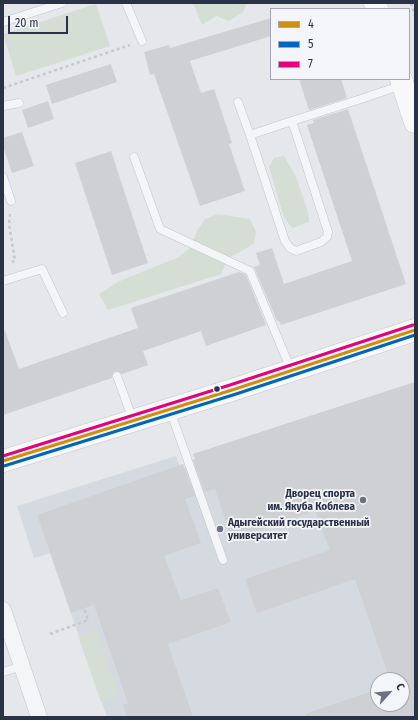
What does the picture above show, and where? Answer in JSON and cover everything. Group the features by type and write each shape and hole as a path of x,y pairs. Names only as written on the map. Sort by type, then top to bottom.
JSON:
{"main road":[{"path":"402,82 415,122"},
{"path":"3,461 170,410 415,330"}],"street":[{"path":"3,610 39,717"}],"lane":[{"path":"3,22 62,3"},
{"path":"126,3 142,41"},
{"path":"250,136 402,82"},
{"path":"238,102 284,241 290,248 296,251 321,242 327,237 328,232 292,121"},
{"path":"3,106 19,103"},
{"path":"134,157 160,229 250,271 292,370"},
{"path":"3,176 11,200"},
{"path":"3,281 42,269 63,313"},
{"path":"117,376 133,421"},
{"path":"170,410 223,560"},
{"path":"3,672 22,666"}],"path":[{"path":"411,3 415,16"},
{"path":"3,88 142,41"},
{"path":"9,263 15,261 9,224 11,200"},
{"path":"50,634 88,620 84,609"}],"shaded area":[{"path":"193,3 247,3 243,12 229,21 216,16 202,25"},
{"path":"96,4 110,46 16,76 3,34"},
{"path":"284,156 296,177 308,212 309,222 292,228 284,217 269,167 274,158"},
{"path":"218,214 250,219 256,232 254,243 229,257 221,274 108,310 99,294 120,281 179,257 191,247 197,231 205,219"},
{"name":"Адыгейский государственный университет","path":"415,382 415,717 107,717 50,553 34,558 17,506 176,456 181,469 196,464 193,454"},
{"path":"96,630 119,695 101,702 78,636"}],"building":[{"path":"270,18 270,36 190,61 201,93 214,89 232,143 229,144 245,191 200,206 154,74 150,75 144,52 169,45 170,48"},
{"path":"111,64 117,82 52,104 46,85"},
{"path":"299,80 341,80 347,98 309,110"},
{"path":"48,101 54,119 28,128 22,110"},
{"path":"348,109 406,284 281,325 279,321 277,321 254,267 260,265 256,253 272,248 284,284 352,261 307,125 314,123 313,120"},
{"path":"22,132 34,166 12,173 3,146 3,138"},
{"path":"111,151 148,263 112,275 75,163"},
{"path":"239,272 246,275 266,325 206,346 201,331 143,351 148,365 122,374 116,371 113,373 112,378 3,415 3,331 5,331 19,369 138,328 131,308"},
{"path":"415,382 415,717 306,717 305,714 370,692 370,712 410,712 410,672 387,672 355,579 257,613 245,579 330,550 315,511 232,540 215,489 205,492 193,460 195,459 193,454"},
{"path":"183,464 195,496 185,499 201,543 164,556 181,600 218,588 231,622 168,644 193,717 127,717 123,705 128,703 94,605 71,613 37,515"}],"transit line":[{"name":"7","path":"3,456 230,385 413,325"},
{"name":"4","path":"3,461 232,390 415,330"},
{"name":"5","path":"4,466 233,395 415,335"}],"place":[{"name":"Дворец спорта им. Якуба Коблева","path":"363,500"},
{"name":"Адыгейский государственный университет","path":"220,529"}]}
